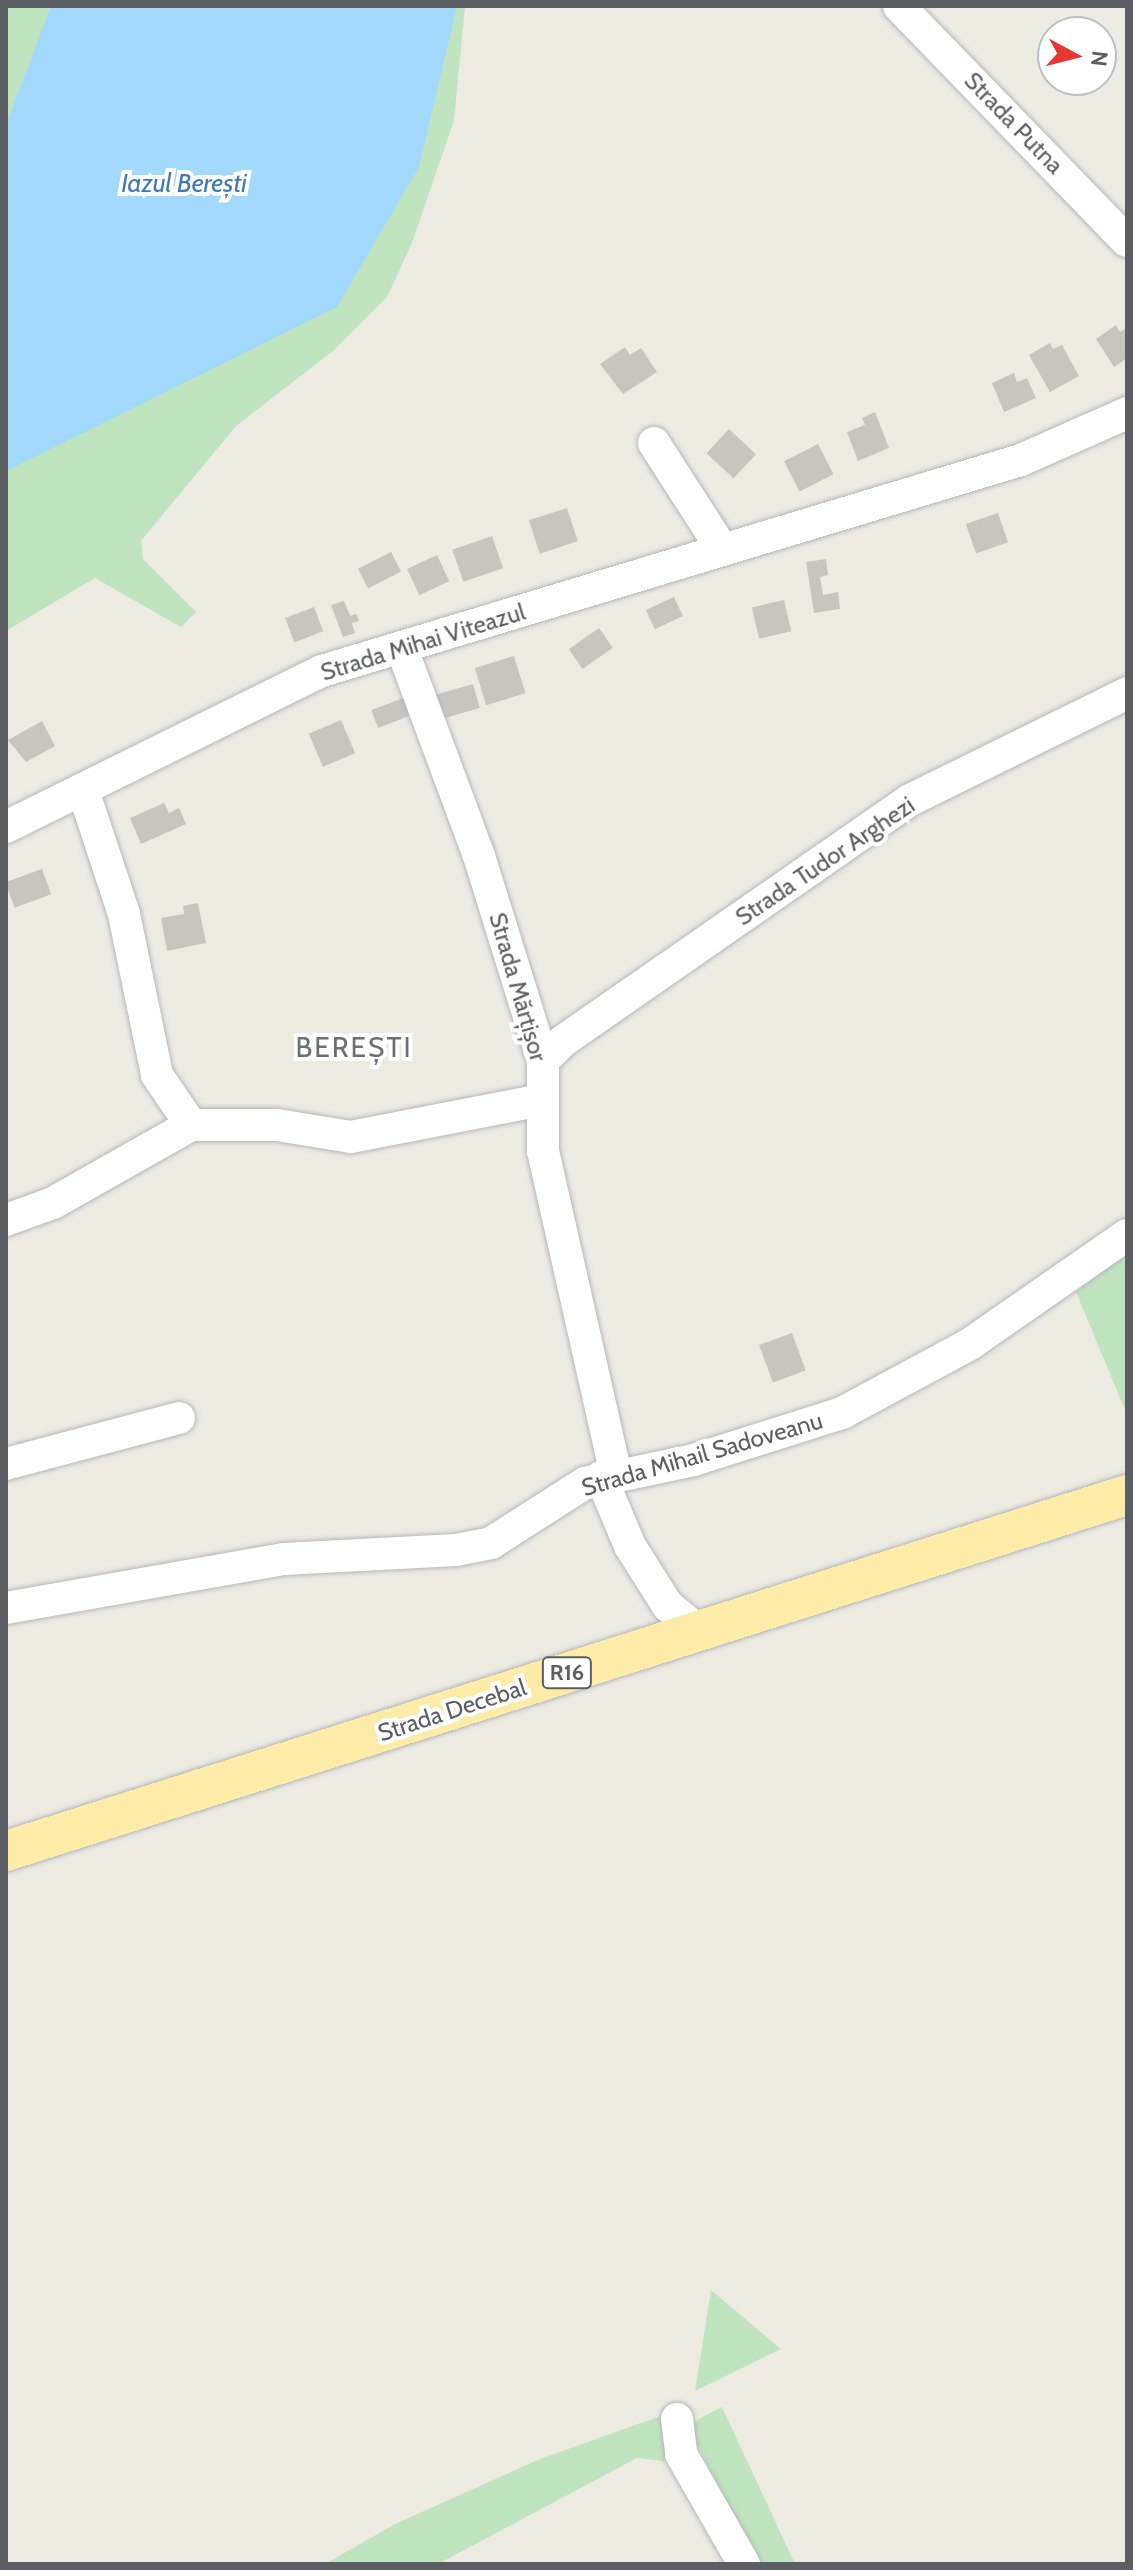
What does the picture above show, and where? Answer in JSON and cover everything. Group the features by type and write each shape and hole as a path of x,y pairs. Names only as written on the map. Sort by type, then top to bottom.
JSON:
{"main road":[{"name":"Strada Decebal","path":"6,1851 1127,1495"}],"street":[{"name":"Strada Putna","path":"899,6 1127,241"},
{"name":"Strada Mihai Viteazul","path":"6,827 322,671 1021,460 1127,413"},
{"path":"654,443 697,503 722,549"},
{"name":"Strada Mărțișor","path":"402,649 479,856 543,1061 543,1151 609,1476 630,1546 668,1606 699,1631"},
{"name":"Strada Tudor Arghezi","path":"543,1061 563,1041 910,800 1127,693"},
{"path":"83,790 124,914 157,1075 191,1125"},
{"path":"6,1220 53,1203 191,1125 277,1125 351,1137 541,1100"},
{"name":"Strada Mihail Sadoveanu","path":"6,1608 284,1559 456,1550 491,1543 566,1493 609,1476 785,1436 842,1413 970,1344 1127,1235"},
{"path":"6,1464 179,1418"},
{"path":"677,2419 681,2454 744,2564"}],"green space":[{"name":"Iazul Berești","path":"6,6 465,6 454,120 412,243 387,297 333,351 236,426 141,541 143,559 196,612 181,627 95,578 6,631"},
{"path":"1127,1252 1127,1415 1076,1292"},
{"path":"711,2290 781,2349 695,2391"},
{"path":"722,2407 795,2564 759,2564 687,2425"},
{"path":"669,2413 664,2461 637,2458 438,2564 325,2564 395,2524 540,2459"}],"water":[{"name":"Iazul Berești","path":"51,6 457,6 419,167 337,307 6,471 6,125"}],"building":[{"path":"1116,325 1120,332 1127,327 1127,358 1114,367 1096,339"},
{"path":"1050,343 1053,349 1062,345 1079,376 1050,392 1029,355"},
{"path":"625,347 630,355 641,348 657,372 623,394 600,364"},
{"path":"1014,373 1017,382 1027,378 1036,398 1004,412 992,383"},
{"path":"875,412 889,448 858,461 847,432 865,425 862,418"},
{"path":"729,429 756,454 734,478 706,453"},
{"path":"818,444 833,474 800,492 784,461"},
{"path":"567,508 578,541 540,554 529,520"},
{"path":"998,513 1008,542 976,553 966,524"},
{"path":"492,536 503,568 463,582 452,550"},
{"path":"391,552 401,572 368,588 358,569"},
{"path":"437,555 449,581 419,595 407,569"},
{"path":"826,559 828,575 820,577 823,595 838,592 840,609 814,613 806,562"},
{"path":"674,597 683,616 655,629 646,610"},
{"path":"784,600 791,631 759,639 752,607"},
{"path":"344,601 350,616 356,614 359,621 352,623 355,633 343,637 331,605"},
{"path":"314,607 323,631 294,642 285,618"},
{"path":"599,628 613,648 582,669 569,649"},
{"path":"514,656 525,693 486,705 475,668"},
{"path":"473,684 480,708 440,719 434,695"},
{"path":"403,698 410,716 378,728 371,710"},
{"path":"341,720 355,753 323,767 309,734"},
{"path":"42,721 55,746 26,762 8,740"},
{"path":"164,803 169,813 179,808 186,824 141,844 130,818"},
{"path":"42,869 51,894 15,908 6,882"},
{"path":"198,903 206,943 167,951 161,918 184,914 183,906"},
{"path":"792,1333 806,1371 773,1383 759,1345"}],"district":[{"name":"BEREȘTI","path":"354,1047"}]}
